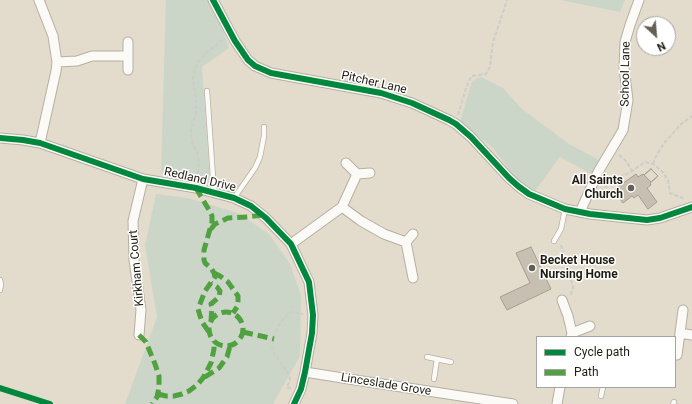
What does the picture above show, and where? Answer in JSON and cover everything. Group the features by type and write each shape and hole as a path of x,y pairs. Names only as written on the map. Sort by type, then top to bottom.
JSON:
{"street":[{"path":"39,0 53,36 57,62 40,143"},
{"name":"Pitcher Lane","path":"213,0 235,41 248,60 255,66 271,73 381,93 412,103 456,124 471,137 509,178 529,194 565,209 590,214 647,220 660,218 692,206"},
{"name":"School Lane","path":"580,212 598,172 623,130 628,100 624,68 625,42 639,0"},
{"path":"128,42 128,70"},
{"path":"57,62 77,61 92,56 128,56"},
{"name":"Redland Drive","path":"0,138 40,143 142,179 196,188 234,198 251,206 266,218 291,244 308,282 313,315 312,333 305,372 301,389 294,404"},
{"path":"346,163 357,174 370,173"},
{"path":"291,244 342,207 357,174"},
{"name":"Kirkham Court","path":"139,334 141,310 134,260 133,221 142,179"},
{"path":"342,207 361,221 384,234 406,242"},
{"path":"406,242 413,234"},
{"path":"406,242 413,278"},
{"path":"563,301 572,335 590,326"},
{"path":"677,355 683,310"},
{"path":"680,333 692,335"},
{"name":"Linceslade Grove","path":"305,372 433,388 496,403 513,404"},
{"path":"556,404 560,388"}],"lane":[{"path":"207,91 214,192"},
{"path":"234,198 255,168 260,157 264,127"},
{"path":"554,241 561,229 565,209"},
{"path":"0,280 0,290"},
{"path":"427,357 451,362"},
{"path":"434,379 437,359"},
{"path":"601,396 603,388"}],"path":[{"path":"456,124 468,82 472,76 486,74 490,67 493,42 507,0"},
{"path":"653,164 664,142 681,124 692,116"},
{"path":"612,149 626,161 632,171"},
{"path":"600,193 608,184 645,162 653,164 662,172 668,180 670,194 685,199"},
{"path":"561,229 564,232 560,242 573,287 569,299 563,301"},
{"path":"294,388 287,388 290,379 288,373 275,355 272,347 276,330 283,319 291,312 313,315"}],"green space":[{"path":"166,0 209,0 221,25 229,48 202,67 210,182 161,172"},
{"path":"560,0 625,0 620,12"},
{"path":"481,77 503,88 522,109 569,144 601,161 593,175 560,157 535,191 516,178 492,147 460,122 472,81"},
{"path":"156,194 188,198 238,213 269,234 290,264 301,295 300,356 273,404 125,404 157,317 145,245"}],"building":[{"name":"All Saints Church","path":"651,169 658,176 647,188 657,202 648,209 638,195 634,198 632,196 623,203 617,195 619,194 615,189 636,174 638,177 643,174 644,175"},
{"path":"651,169 658,176 651,182 644,175"},
{"name":"Becket House Nursing Home","path":"531,247 551,289 507,310 500,297 530,283 516,253"}],"marked path":[{"path":"196,188 212,216 212,222 204,250 204,260 205,263 211,268 215,277 205,291 198,309 202,322 209,332"},
{"path":"211,229 215,224 228,218 262,215"},
{"path":"214,273 228,282 238,296 237,307 233,313"},
{"path":"211,283 220,291 219,297 211,304 211,321"},
{"path":"223,312 229,312 233,313 240,319 243,329 242,336 236,343 229,346 223,346 219,345 212,339 209,332 209,326 210,322 216,315 223,312"},
{"path":"243,332 274,339"},
{"path":"139,335 146,342 159,376 157,397 152,404"},
{"path":"158,394 174,396 189,391 197,385 203,378 211,363 214,341"},
{"path":"205,377 219,368 227,357 230,346"}],"cycle path":[{"path":"213,0 235,41 248,60 255,66 271,73 381,93 412,103 449,120 471,137 509,178 529,194 565,209 590,214 647,220 660,218 692,207"},
{"path":"0,138 40,143 143,179 196,188 234,198 251,206 266,218 291,244 309,282 313,315 312,333 301,389 294,404"},
{"path":"0,388 50,404"}],"place":[{"name":"All Saints Church","path":"631,188"},
{"name":"Becket House Nursing Home","path":"532,268"}]}
